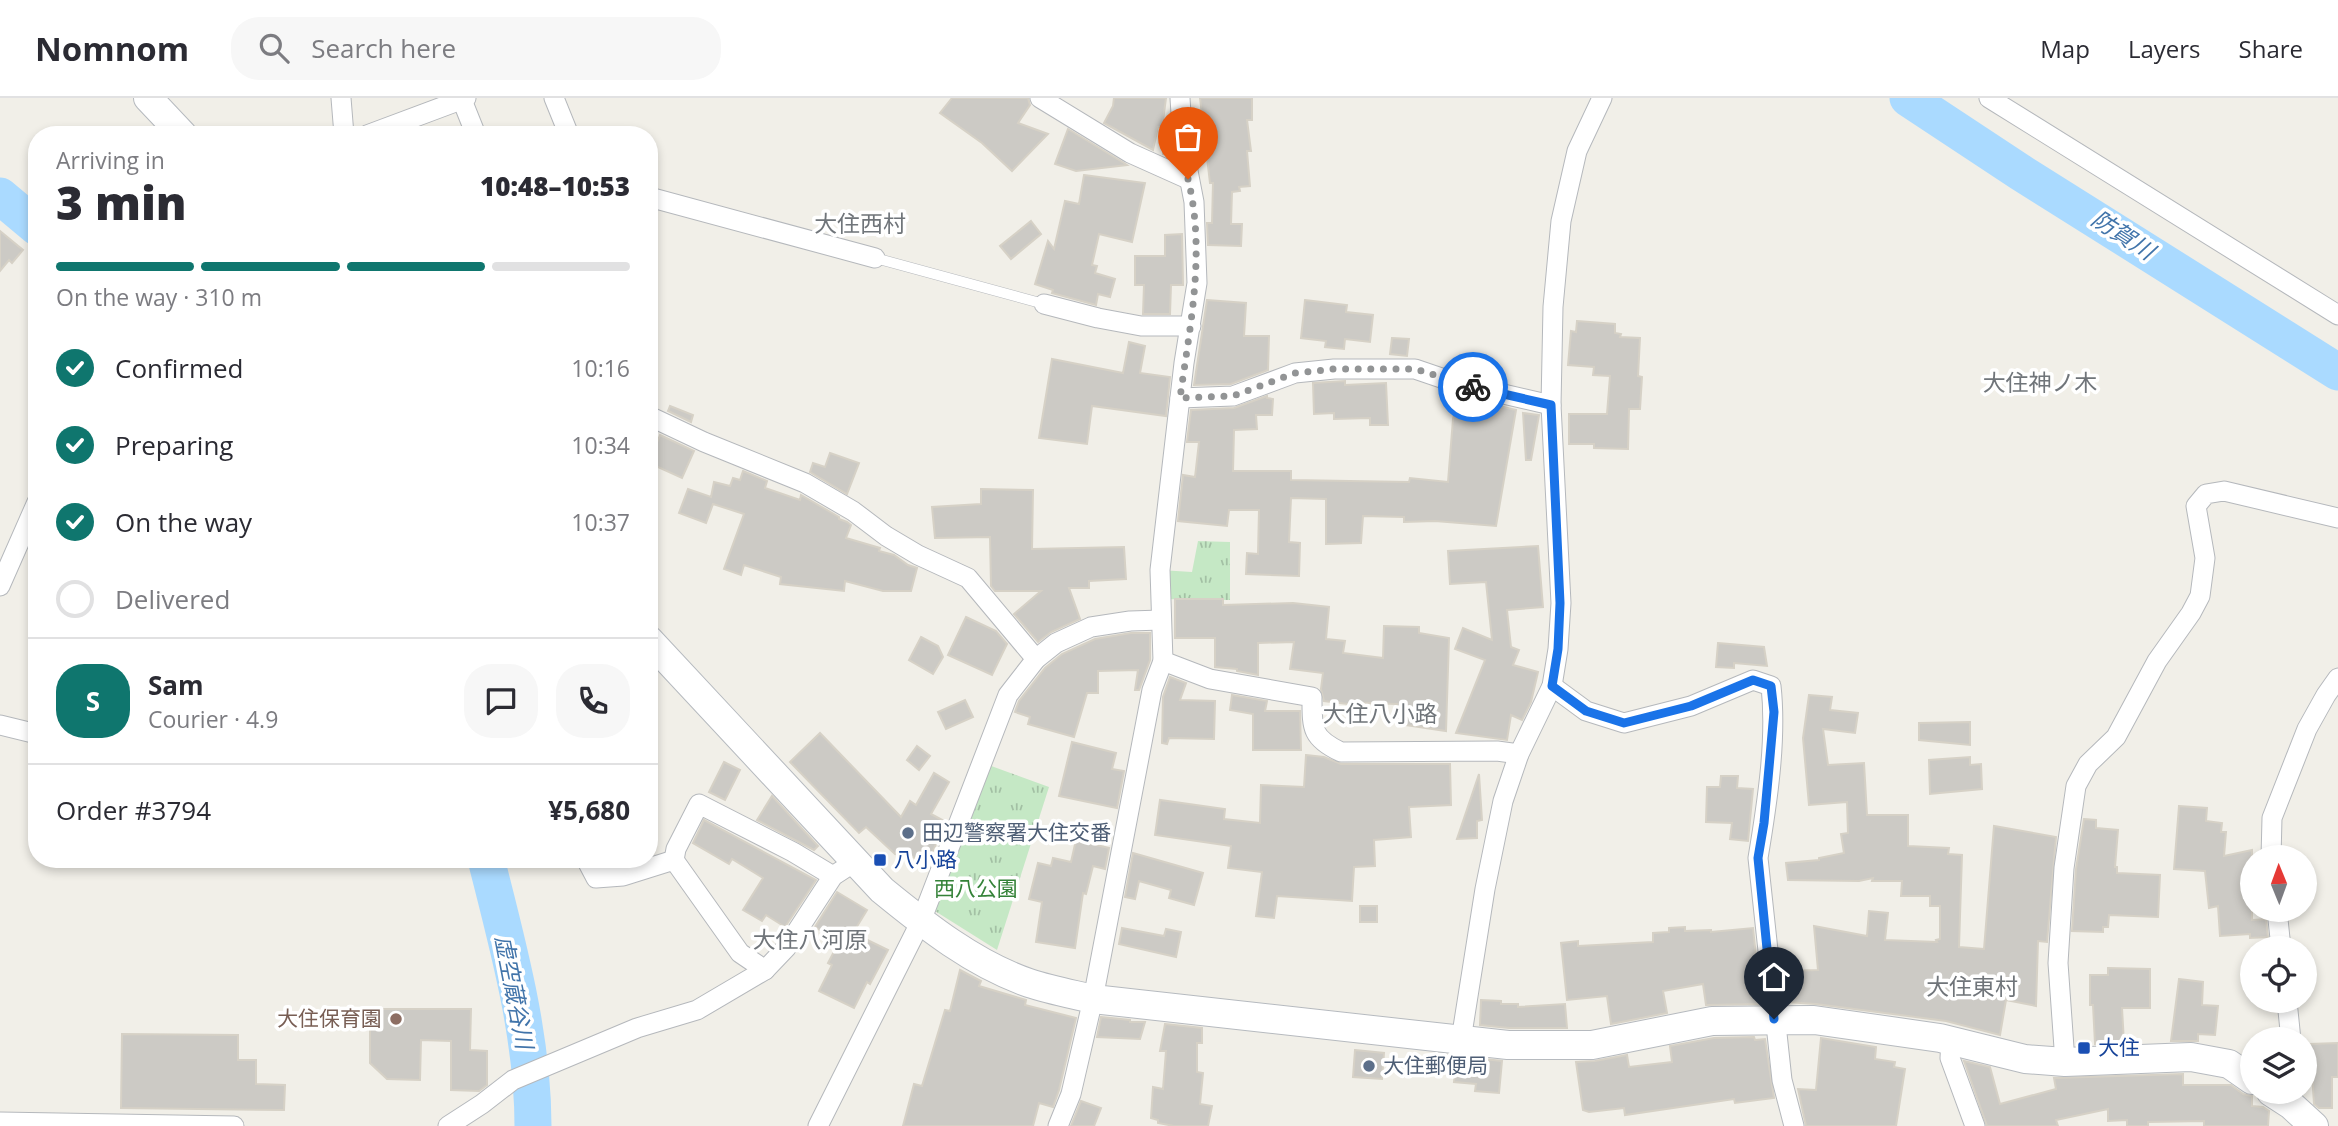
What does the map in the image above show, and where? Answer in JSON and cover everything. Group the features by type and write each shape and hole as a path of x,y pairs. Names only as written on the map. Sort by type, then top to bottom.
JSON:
{"street":[{"path":"148,98 174,126"},
{"path":"341,98 343,126"},
{"path":"554,98 565,126"},
{"path":"1040,98 1130,153 1188,179"},
{"path":"1058,1126 1071,1094 1093,999 1152,690 1163,661 1160,570 1180,398 1197,283 1194,202 1188,179 1180,98"},
{"path":"1461,1040 1485,889 1503,801 1519,754 1552,686 1558,649 1560,603 1551,405 1553,307 1561,221 1577,151 1602,98"},
{"path":"1989,98 2338,315"},
{"path":"391,126 464,99 473,126"},
{"path":"658,199 875,258"},
{"path":"1044,304 1141,326 1191,326"},
{"path":"1180,398 1233,396 1295,373 1334,369 1415,369 1456,383 1551,405"},
{"path":"658,420 805,483 853,511 886,536 918,555 968,578 1036,659"},
{"path":"2065,1062 2058,962 2064,869 2076,786 2088,764 2116,737 2157,661 2200,596 2205,558 2196,506 2206,494 2224,491 2338,519"},
{"path":"0,586 28,522"},
{"path":"818,1126 921,921 1008,695 1036,659 1056,643 1091,627 1161,620"},
{"path":"658,651 844,869"},
{"path":"1163,661 1210,679 1312,698 1312,728 1324,744 1341,752 1497,751 1519,754"},
{"path":"2271,845 2272,818 2307,730 2338,678"},
{"path":"1552,686 1586,711 1624,723 1691,706 1753,680 1771,686 1774,712 1764,823 1758,858 1782,1080 1794,1126"},
{"path":"0,725 28,732"},
{"path":"765,970 740,953 674,860 676,849 699,804 793,852 844,869 881,890 921,921 981,961 1030,983 1093,999 1508,1045 1592,1045 1712,1021 1814,1020 1951,1040 2025,1059 2065,1062 2191,1057 2229,1064 2240,1072"},
{"path":"658,865 674,860"},
{"path":"591,868 596,878 624,876 649,868"},
{"path":"451,1125 513,1080 637,1028 697,1010 765,970 786,948 844,869"},
{"path":"1951,1040 1950,1058 1975,1126"},
{"path":"2285,1104 2314,1126"},
{"path":"0,1122 234,1126"}],"lane":[{"path":"875,258 1044,304"}],"green space":[{"path":"1198,541 1230,542 1230,600 1160,599 1160,570 1192,572"},
{"name":"西八公園","path":"983,763 1049,787 997,950 927,906"}],"building":[{"path":"952,98 1028,98 1030,105 1018,123 1048,134 1012,171 982,143 940,113"},
{"path":"1114,98 1166,98 1163,121 1169,120 1172,153 1163,154 1163,127 1158,127 1153,150 1104,123"},
{"path":"1200,98 1252,98 1252,120 1247,120 1251,151 1247,151 1250,186 1239,187 1240,191 1232,192 1231,224 1242,224 1241,246 1208,245 1207,223 1212,223 1213,183 1210,183"},
{"path":"1068,129 1127,165 1076,171 1055,164"},
{"path":"1084,175 1145,183 1132,242 1099,234 1092,265 1097,266 1095,273 1115,279 1110,297 1098,294 1096,305 1052,293 1053,290 1035,284 1048,241 1054,249 1065,201 1079,204"},
{"path":"1031,221 1041,234 1011,259 1000,246"},
{"path":"0,231 23,250 12,263 9,260 0,271"},
{"path":"1182,234 1183,285 1171,285 1170,314 1143,314 1144,285 1135,285 1135,256 1165,256 1165,235"},
{"path":"1207,300 1246,303 1244,336 1269,336 1268,370 1231,384 1194,385"},
{"path":"1305,300 1347,305 1346,312 1373,315 1370,342 1345,339 1344,349 1325,347 1326,341 1301,338"},
{"path":"1577,321 1615,324 1615,333 1621,334 1620,337 1640,338 1640,409 1629,409 1628,449 1594,448 1594,444 1569,444 1569,414 1607,414 1610,376 1593,375 1594,367 1568,365 1571,331 1576,332"},
{"path":"1392,338 1409,339 1407,356 1390,354"},
{"path":"1129,342 1145,346 1140,373 1170,377 1166,416 1092,406 1087,444 1039,438 1052,359 1123,373"},
{"path":"1345,381 1345,385 1386,383 1388,425 1370,425 1370,418 1334,419 1334,413 1314,414 1313,383"},
{"path":"1267,396 1273,399 1272,415 1256,415 1257,429 1234,430 1233,471 1291,471 1291,480 1409,482 1410,478 1448,482 1453,419 1459,396 1516,410 1496,526 1435,521 1404,522 1404,517 1363,516 1361,543 1326,544 1326,499 1291,498 1289,542 1300,543 1299,576 1246,574 1247,553 1258,554 1259,510 1229,510 1227,526 1178,521 1183,475 1195,477 1199,442 1187,442 1191,410 1234,408"},
{"path":"670,406 693,415 691,422 668,411"},
{"path":"1523,413 1539,415 1531,460 1526,460"},
{"path":"660,435 694,451 682,478 658,467"},
{"path":"830,453 859,463 847,494 810,472 813,463 825,467"},
{"path":"743,471 767,481 765,488 800,500 801,495 847,522 851,525 846,538 880,548 879,551 894,555 917,568 911,591 883,591 845,581 844,591 780,584 781,577 744,565 741,575 724,569 744,514 713,504 706,523 679,513 688,489 711,497 714,482 730,486 733,478 740,480"},
{"path":"981,489 1033,490 1032,549 1124,547 1126,579 1089,581 1089,588 1069,588 1080,619 1051,632 1038,642 1014,614 1041,591 995,591 991,586 990,537 935,538 932,507 981,504"},
{"path":"1538,546 1543,607 1507,610 1511,647 1519,650 1513,665 1538,672 1531,702 1522,720 1511,715 1507,740 1456,733 1485,660 1455,649 1463,628 1492,640 1486,582 1450,584 1448,551"},
{"path":"1175,599 1223,599 1223,605 1293,603 1329,607 1326,639 1345,641 1343,653 1383,658 1384,626 1419,627 1419,633 1449,638 1446,731 1398,724 1397,704 1365,703 1364,706 1324,701 1321,689 1323,673 1290,669 1294,642 1258,643 1258,675 1215,667 1215,638 1175,638"},
{"path":"966,617 996,631 1007,644 992,675 948,655"},
{"path":"1150,633 1150,660 1139,690 1135,690 1138,670 1098,671 1098,693 1087,693 1074,737 1028,724 1030,717 1015,712 1019,701 1045,668 1062,654 1095,639"},
{"path":"921,637 938,646 943,657 933,674 909,660"},
{"path":"1718,643 1764,647 1767,666 1734,663 1734,668 1716,667"},
{"path":"1170,677 1186,683 1180,700 1215,701 1214,739 1169,738 1167,744 1162,743 1163,697"},
{"path":"1232,695 1267,701 1265,711 1300,711 1301,750 1253,750 1253,714 1230,710"},
{"path":"1809,695 1832,697 1830,710 1858,713 1855,733 1823,729 1828,765 1864,763 1867,815 1908,815 1908,846 1949,848 1948,854 1962,855 1959,947 1984,949 1994,826 2056,837 2047,942 2038,941 2036,1006 2006,1000 2000,1035 1946,1021 1786,1002 1783,971 1818,970 1814,926 1867,936 1869,911 1888,913 1885,940 1937,942 1936,940 1940,939 1940,906 1930,906 1930,896 1901,896 1902,881 1872,881 1873,878 1859,881 1788,880 1786,863 1819,860 1844,853 1841,834 1848,833 1847,802 1809,805 1803,738"},
{"path":"965,700 973,717 946,729 938,712"},
{"path":"1970,722 1970,745 1919,740 1919,723"},
{"path":"820,733 901,817 910,801 916,805 934,773 949,782 931,814 946,822 927,864 898,850 895,854 866,827 859,833 790,762"},
{"path":"1072,742 1116,753 1112,769 1124,771 1117,808 1059,796"},
{"path":"917,746 930,756 919,770 907,760"},
{"path":"1306,755 1324,757 1341,764 1450,764 1451,805 1409,807 1411,837 1374,840 1375,866 1354,867 1352,901 1277,896 1274,918 1256,916 1262,872 1228,868 1231,846 1155,835 1160,800 1225,809 1224,819 1260,823 1261,785 1304,787"},
{"path":"1970,757 1970,765 1981,764 1982,789 1930,794 1929,760"},
{"path":"724,762 740,770 725,800 709,792"},
{"path":"1479,774 1482,820 1477,821 1477,838 1457,839"},
{"path":"1721,776 1738,776 1737,788 1753,789 1748,841 1730,839 1732,823 1706,822 1707,787 1720,787"},
{"path":"772,796 818,846 814,850 757,820"},
{"path":"2179,806 2207,808 2206,821 2222,823 2221,832 2226,832 2224,856 2240,853 2240,922 2266,922 2268,936 2220,936 2218,906 2209,908 2205,871 2174,869"},
{"path":"2084,819 2096,820 2096,828 2118,830 2115,867 2117,873 2160,875 2158,917 2109,915 2108,927 2103,927 2103,932 2072,931 2076,869"},
{"path":"704,820 816,880 785,927 766,915 762,921 743,910 763,878 732,859 729,864 693,843"},
{"path":"1076,840 1109,848 1105,869 1093,866 1086,894 1083,893 1075,948 1036,942 1042,902 1029,899 1038,863 1051,866 1053,858 1071,862"},
{"path":"1133,853 1203,873 1194,905 1169,898 1171,890 1139,881 1135,899 1125,897"},
{"path":"837,892 867,910 853,933 888,950 854,1008 819,991 832,965 828,963 839,942 815,927"},
{"path":"1360,906 1377,906 1377,922 1360,922"},
{"path":"1685,927 1685,931 1711,932 1753,928 1761,1004 1706,1005 1703,984 1663,991 1667,1013 1611,1024 1607,996 1567,1000 1561,943 1578,941 1578,946 1653,942 1653,933"},
{"path":"1122,928 1164,936 1166,929 1181,932 1176,957 1119,944"},
{"path":"2108,968 2150,969 2150,1008 2122,1008 2124,1043 2095,1044 2093,1005 2090,1005 2090,975 2108,975"},
{"path":"960,970 981,981 979,986 1026,1000 1025,1005 1076,1018 1053,1107 1039,1103 1033,1126 903,1126 914,1084 922,1086 945,1010 950,1011"},
{"path":"2179,979 2203,982 2202,1005 2218,1006 2215,1035 2198,1034 2198,1041 2171,1041"},
{"path":"1481,1000 1518,1004 1518,1007 1565,1004 1567,1028 1480,1025"},
{"path":"370,1009 471,1009 470,1050 487,1051 487,1085 479,1091 451,1090 451,1041 421,1040 420,1080 387,1079 370,1063"},
{"path":"1101,1017 1145,1022 1140,1039 1097,1037"},
{"path":"1165,1024 1202,1028 1202,1043 1197,1043 1197,1072 1203,1073 1200,1104 1212,1106 1208,1126 1174,1126 1158,1123 1158,1120 1151,1118 1153,1087 1163,1089 1166,1051 1160,1051"},
{"path":"122,1034 238,1035 238,1060 256,1060 256,1084 285,1085 284,1110 121,1108"},
{"path":"1754,1037 1755,1040 1765,1039 1774,1098 1735,1103 1734,1099 1625,1115 1624,1108 1589,1112 1583,1110 1576,1062 1627,1055 1629,1067 1672,1062 1670,1046 1714,1038"},
{"path":"1821,1038 1876,1047 1875,1059 1895,1062 1894,1067 1905,1069 1896,1126 1806,1126 1798,1089 1816,1090"},
{"path":"2338,1043 2338,1077 2332,1077 2332,1108 2319,1108 2314,1104 2317,1104 2317,1044"},
{"path":"1355,1050 1384,1053 1382,1079 1353,1077"},
{"path":"1436,1054 1502,1061 1499,1093 1475,1091 1476,1084 1454,1082 1455,1072 1435,1070"},
{"path":"1964,1061 1990,1067 2000,1104 2056,1089 2054,1078 2183,1074 2183,1085 2231,1085 2240,1092 2240,1104 2252,1104 2269,1111 2268,1126 2204,1126 2204,1121 2148,1122 2148,1126 2127,1126 2127,1120 2108,1121 2108,1109 2056,1120 2058,1126 1987,1126"},
{"path":"1081,1101 1101,1108 1094,1126 1071,1126"}],"waterway":[{"name":"防賀川","path":"1908,98 2020,172 2338,372"},
{"name":"虚空蔵谷川","path":"0,196 28,219"},
{"name":"虚空蔵谷川","path":"488,868 511,958 524,1025 533,1126"}],"way so far":[{"path":"1188,179 1194,202 1197,283 1180,398 1233,396 1295,373 1334,369 1415,369 1473,387"}],"place":[{"name":"田辺警察署大住交番","path":"908,833"},
{"name":"八小路","path":"880,860"},
{"name":"大住保育園","path":"396,1019"},
{"name":"大住","path":"2084,1048"},
{"name":"大住郵便局","path":"1369,1066"}],"district":[{"name":"大住西村","path":"860,224"},
{"name":"大住神ノ木","path":"2040,383"},
{"name":"大住八小路","path":"1380,714"},
{"name":"大住八河原","path":"810,940"},
{"name":"大住東村","path":"1972,987"}],"route":[{"path":"1473,387 1551,405 1560,603 1558,649 1552,686 1586,711 1624,723 1691,706 1753,680 1771,686 1774,712 1764,823 1758,858 1774,1019"}]}
